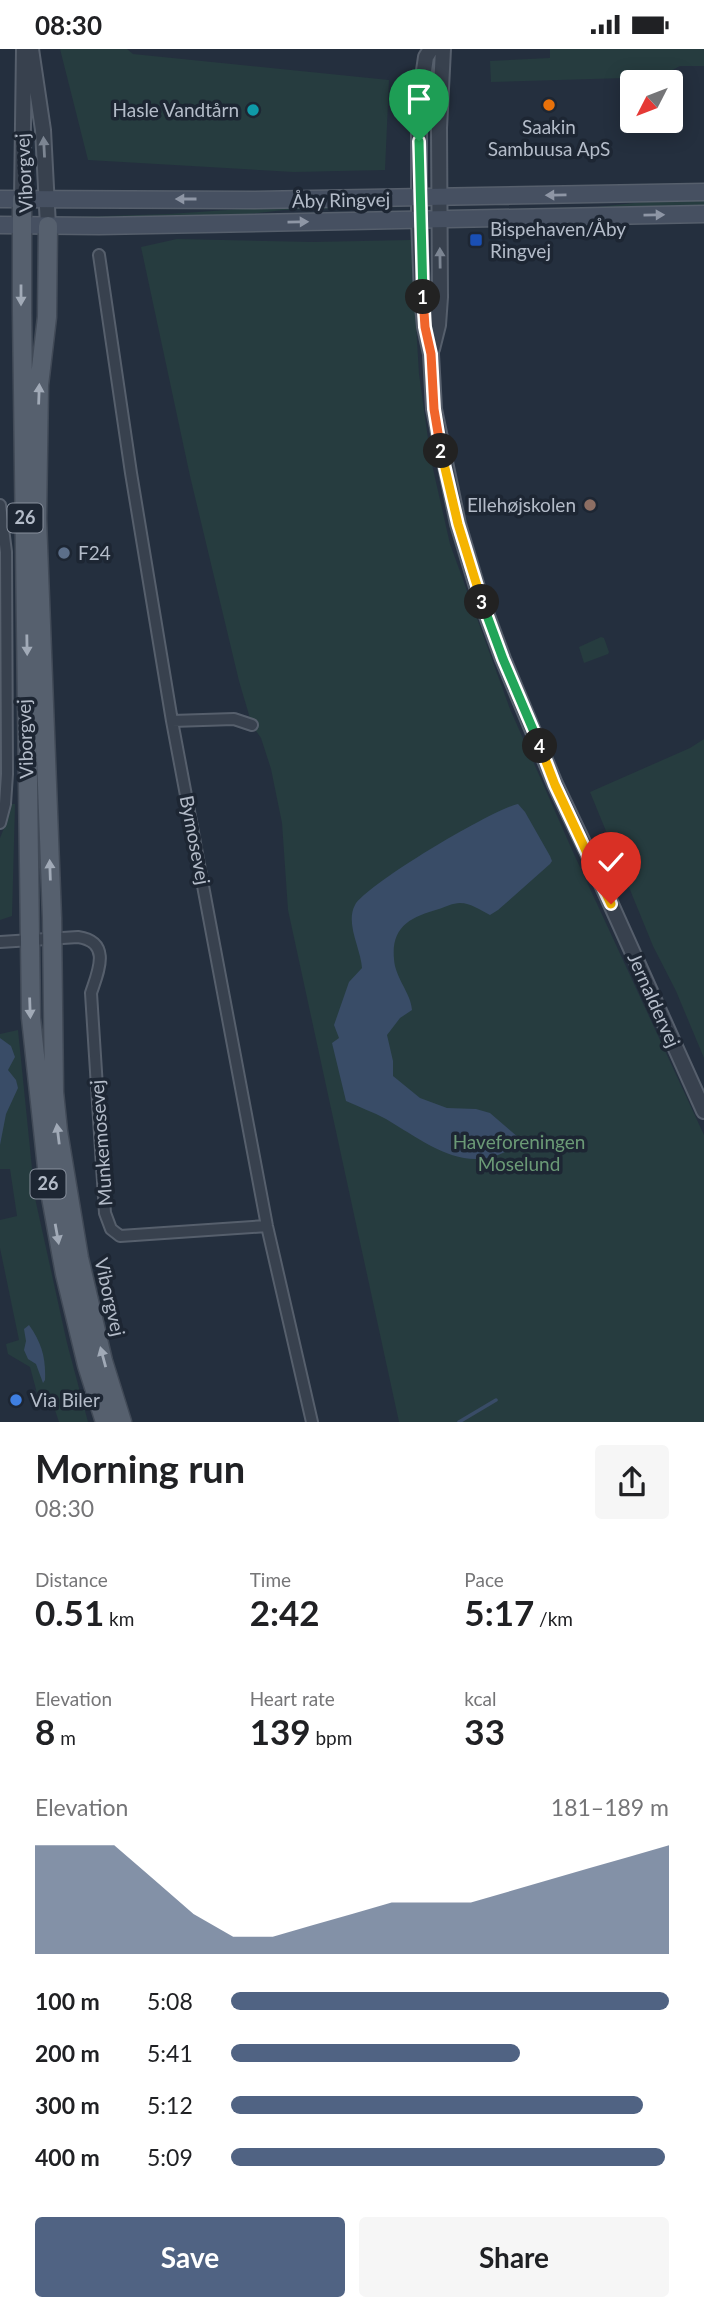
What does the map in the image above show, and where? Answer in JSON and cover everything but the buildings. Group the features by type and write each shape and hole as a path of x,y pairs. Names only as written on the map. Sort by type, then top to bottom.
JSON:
{"main road":[{"name":"Åby Ringvej","path":"0,199 419,198 704,192"},
{"name":"Viborgvej","path":"22,199 31,1019 49,1186 65,1274 87,1365 105,1422"},
{"name":"Åby Ringvej","path":"0,225 21,227 704,214"},
{"name":"Viborgvej","path":"48,226 47,317 39,385 37,507 52,938 54,1092 61,1155 79,1258 103,1361 122,1422"}],"street":[{"name":"Viborgvej","path":"22,199 24,49"},
{"name":"Viborgvej","path":"31,49 39,95 48,226"},
{"name":"Jernaldervej","path":"431,49 426,57 419,104 419,219 425,327 431,354 434,409 458,524 499,650 539,743 570,797 587,851 704,1111"},
{"name":"Jernaldervej","path":"431,354 438,325 440,297 439,134 443,49"},
{"name":"Bymosevej","path":"99,255 131,473 172,721 267,1226 312,1422"},
{"path":"0,505 6,552 7,774 5,804 0,823"},
{"path":"172,721 234,719 252,725"},
{"path":"0,942 52,938"},
{"name":"Munkemosevej","path":"52,938 85,938 98,949 101,958 91,993 105,1213 111,1229 120,1236 267,1226"}],"green space":[{"path":"60,49 127,49 133,54 389,80 385,170 294,172 88,160"},
{"path":"550,49 704,49 704,66 680,66 672,70 620,70 620,78 491,82 490,61 550,58"},
{"path":"704,199 704,208 457,213 457,210 597,207 662,200"},
{"path":"401,205 284,210 223,217 71,220 71,217 284,206"},
{"name":"Haveforeningen Moselund","path":"177,239 312,242 411,240 419,374 431,460 450,544 510,709 704,1135 704,1422 399,1422 288,910 282,823 271,769 261,738 252,725 239,681 190,476 141,247"},
{"path":"604,638 608,654 584,663 579,647"},
{"path":"704,739 704,1058 676,991 653,946 590,792 690,748"},
{"path":"12,804 15,804 12,916 0,920 0,838"},
{"path":"18,1030 35,1198 67,1343 88,1422 59,1422 53,1404 37,1393 30,1367 8,1354 6,1344 19,1340 0,1248 0,1220 17,1216 10,1169 0,1169 0,1034"}],"water":[{"path":"518,804 550,856 550,864 490,915 472,905 460,903 411,920 399,931 394,948 395,966 412,1010 400,1018 387,1035 393,1061 393,1076 420,1098 447,1108 476,1109 490,1113 519,1138 518,1144 500,1154 483,1159 466,1158 434,1148 386,1119 346,1101 332,1043 339,1038 334,1025 349,982 362,968 352,920 355,905 364,895 405,865 484,819"},
{"path":"0,1038 11,1046 15,1057 8,1070 16,1080 18,1088 6,1114 0,1145"},
{"path":"29,1325 44,1358 43,1383 36,1364 28,1359 24,1350 24,1329"}],"waterway":[{"path":"459,1422 496,1400"}],"place":[{"name":"Saakin Sambuusa ApS","path":"549,105"},
{"name":"Hasle Vandtårn","path":"253,110"},
{"name":"Bispehaven/Åby Ringvej","path":"476,240"},
{"name":"Ellehøjskolen","path":"590,505"},
{"name":"F24","path":"64,553"},
{"name":"Via Biler","path":"16,1400"}],"route":[{"path":"419,141 419,219 425,327 431,354 434,409 458,524 468,561 503,659 555,785 611,904"}]}
